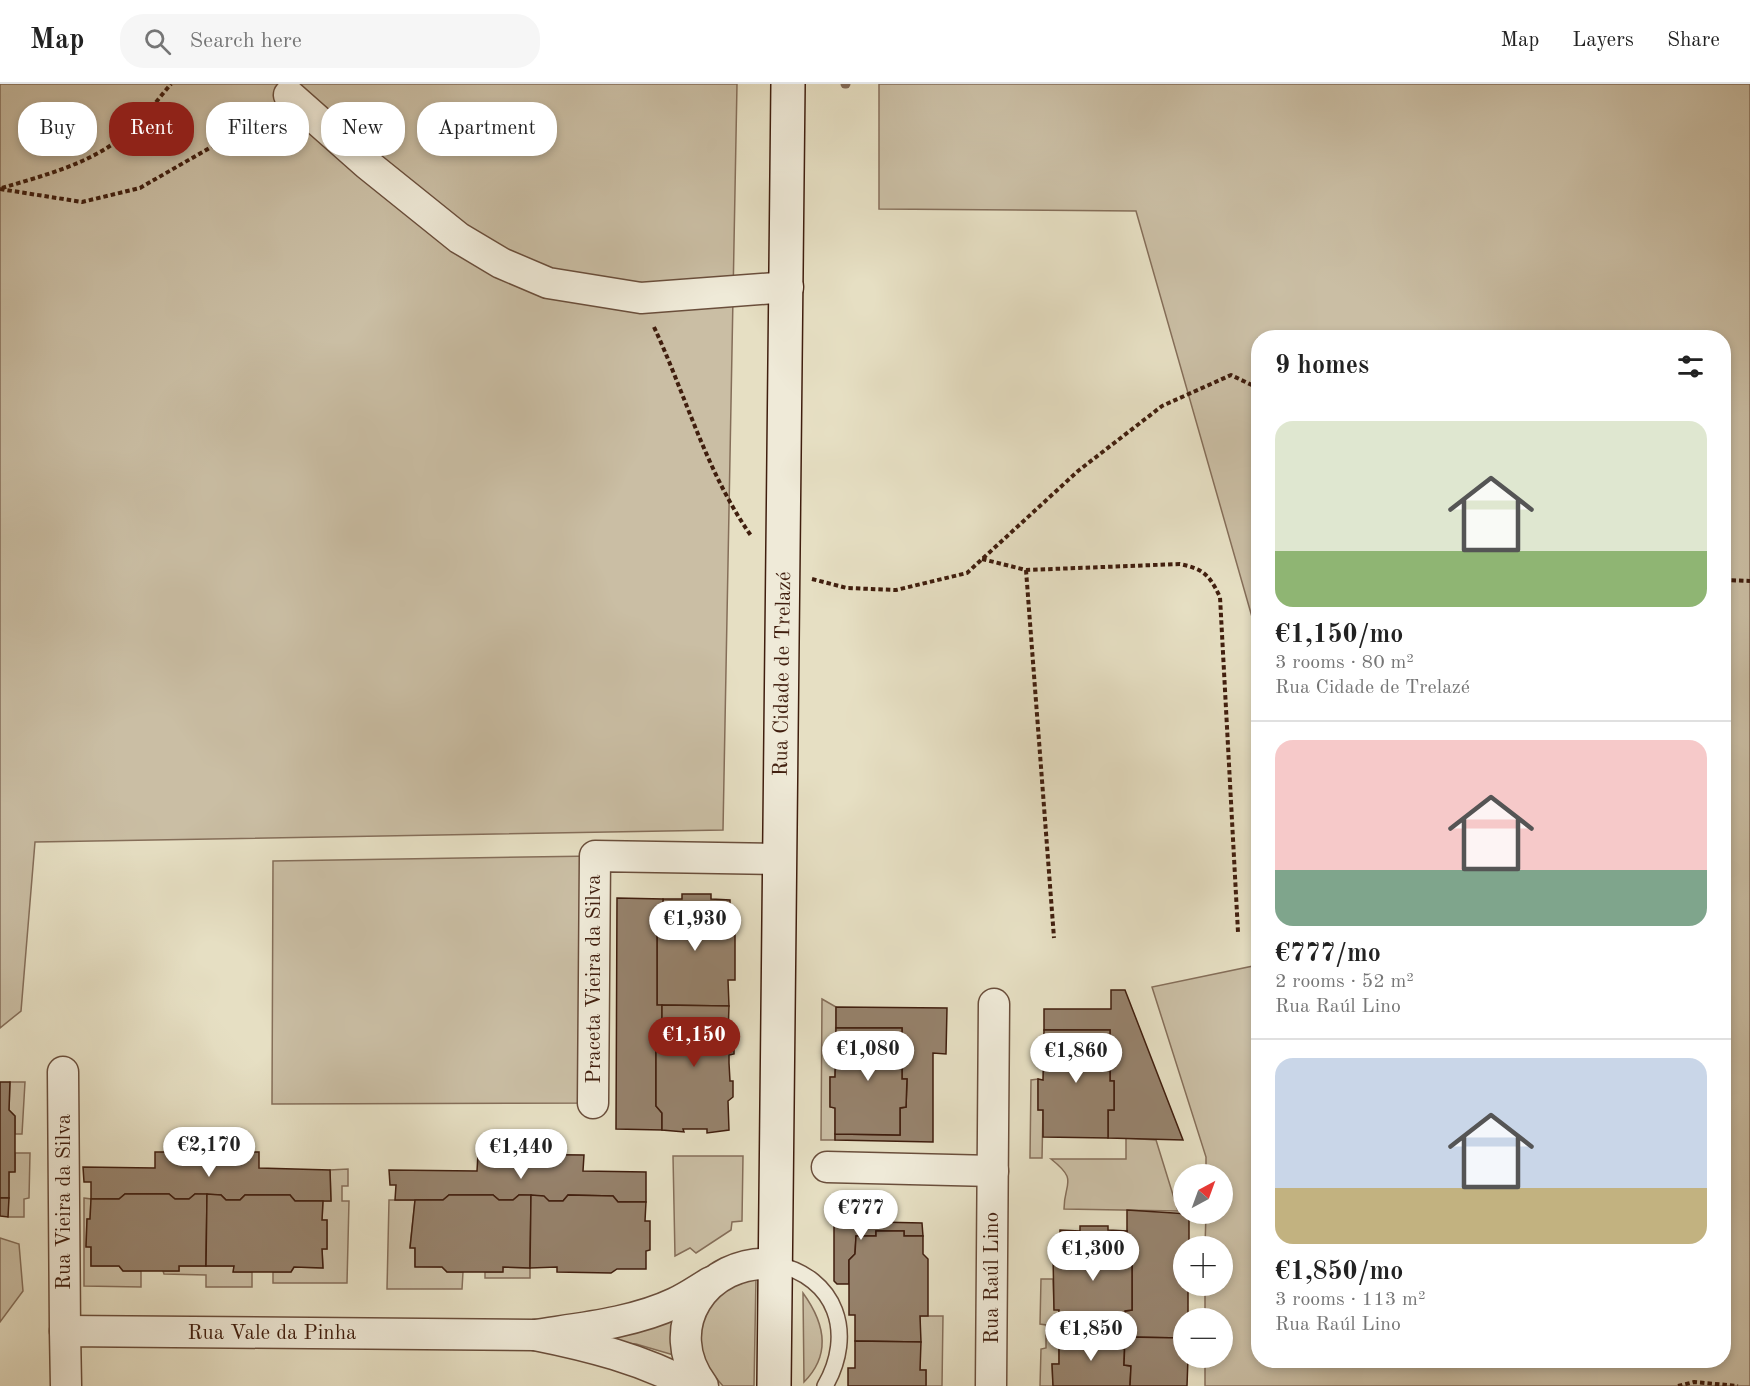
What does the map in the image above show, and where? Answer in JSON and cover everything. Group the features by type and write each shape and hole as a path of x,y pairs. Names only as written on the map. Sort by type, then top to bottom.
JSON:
{"street":[{"name":"Rua Cidade de Trelazé","path":"774,1386 785,572 788,84"},
{"path":"285,90 411,201 459,238 501,263 548,283 641,298 788,286"},
{"name":"Praceta Vieira da Silva","path":"593,1103 595,856 780,859"},
{"name":"Rua Raúl Lino","path":"991,1386 994,1004"},
{"name":"Rua Vieira da Silva","path":"63,1072 65,1331"},
{"path":"827,1167 993,1171"},
{"path":"703,1386 694,1375 687,1351 687,1326 695,1302 711,1282 733,1268 749,1263 775,1264"},
{"name":"Rua Vale da Pinha","path":"65,1331 535,1335 585,1328 635,1315 674,1303 711,1282"},
{"path":"65,1331 66,1386"},
{"name":"Rua Vale da Pinha","path":"535,1335 625,1356 660,1369 692,1386"}],"lane":[{"path":"775,1264 807,1275 825,1293 837,1316 841,1341 836,1366 825,1386"}],"path":[{"path":"0,189 82,161 130,130 171,84"},
{"path":"0,189 82,202 140,188 232,135 285,90"},
{"path":"641,298 671,363 709,460 735,514 765,555 785,572 847,588 896,590 967,573 1078,471 1162,406 1231,375 1251,385"},
{"path":"982,559 1026,570 1180,564 1200,568 1213,582 1220,597 1238,932"},
{"path":"1026,570 1054,938"},
{"path":"1731,580 1750,581"},
{"path":"1678,1386 1694,1382 1738,1386"}],"shaded area":[{"path":"0,84 737,84 723,830 35,842 21,1011 0,1028"},
{"path":"879,84 1750,84 1750,1386 1205,1386 1205,1368 1233,1368 1233,1308 1205,1308 1205,1296 1233,1296 1233,1236 1205,1236 1206,1224 1233,1224 1233,1164 1206,1164 1206,1157 1152,987 1251,966 1251,1368 1731,1368 1731,330 1251,330 1251,614 1136,211 879,209"},
{"path":"595,856 593,1103 272,1104 273,861"},
{"path":"822,999 836,1007 835,1077 830,1077 830,1107 835,1108 835,1140 821,1140"},
{"path":"1038,1079 1038,1110 1043,1110 1042,1158 1030,1158 1031,1080"},
{"path":"10,1082 25,1082 22,1134 15,1134 15,1116 9,1110"},
{"path":"1126,1138 1156,1140 1173,1195 1173,1211 1064,1209 1067,1177 1060,1166 1051,1159 1126,1159"},
{"path":"15,1153 30,1153 29,1198 24,1199 24,1217 8,1217 9,1172 15,1171"},
{"path":"673,1156 743,1156 742,1221 732,1222 731,1230 696,1253 690,1248 675,1256"},
{"path":"348,1169 348,1186 342,1186 342,1201 349,1201 347,1283 273,1283 273,1272 291,1272 294,1267 323,1268 322,1249 327,1249 327,1220 322,1220 323,1201 331,1201 330,1170"},
{"path":"84,1198 91,1199 90,1219 87,1219 86,1246 91,1247 91,1266 119,1266 123,1271 141,1271 141,1287 84,1286"},
{"path":"389,1200 415,1200 410,1247 415,1248 415,1266 442,1267 447,1272 463,1272 462,1289 387,1289"},
{"path":"0,1238 19,1244 23,1291 0,1322"},
{"path":"179,1266 234,1266 234,1272 252,1272 252,1287 206,1287 206,1275 164,1274 163,1271 179,1271"},
{"path":"503,1267 530,1268 530,1278 485,1278 485,1272 502,1272"},
{"path":"756,1277 754,1386 723,1386 704,1364 698,1344 699,1323 720,1289"},
{"path":"1041,1279 1053,1279 1054,1309 1059,1310 1059,1364 1052,1364 1053,1386 1040,1386 1041,1349 1046,1348 1046,1325 1040,1324"},
{"path":"803,1293 816,1315 822,1338 819,1360 804,1382"},
{"path":"679,1314 677,1356 636,1344 612,1342 609,1332"},
{"path":"920,1316 943,1316 942,1386 926,1386 926,1370 920,1370"}],"building":[{"path":"682,894 711,894 711,899 730,900 730,927 735,932 735,980 728,980 729,1006 657,1005 657,934 663,927 663,899 682,899"},
{"path":"617,898 663,899 663,927 657,934 657,1005 662,1005 662,1022 656,1028 656,1106 662,1113 662,1130 616,1129"},
{"path":"1111,990 1125,990 1183,1140 1108,1138 1108,1110 1114,1110 1114,1081 1110,1081 1110,1030 1044,1030 1044,1009 1111,1009"},
{"path":"662,1005 729,1006 728,1035 734,1040 734,1054 729,1055 733,1097 728,1101 729,1130 707,1133 707,1129 683,1129 684,1132 662,1130 662,1113 656,1106 656,1028 662,1022"},
{"path":"836,1007 947,1008 946,1054 933,1053 933,1142 835,1140 835,1134 900,1135 900,1108 906,1107 907,1079 902,1079 902,1028 836,1028"},
{"path":"836,1028 902,1028 902,1079 907,1079 906,1107 900,1108 900,1135 835,1134 835,1108 830,1107 830,1077 835,1077"},
{"path":"1044,1030 1110,1030 1110,1081 1114,1081 1114,1110 1108,1110 1108,1138 1043,1137 1043,1110 1038,1110 1038,1079 1043,1080"},
{"path":"0,1082 10,1082 9,1110 15,1116 15,1172 9,1172 9,1198 0,1198"},
{"path":"155,1152 259,1152 259,1168 330,1170 331,1201 295,1201 290,1195 245,1195 240,1200 226,1200 221,1195 195,1194 189,1199 175,1199 169,1194 125,1194 119,1199 91,1199 91,1182 84,1182 83,1167 155,1168"},
{"path":"478,1154 584,1155 583,1171 646,1172 646,1202 618,1202 613,1196 568,1195 563,1201 549,1201 542,1196 519,1195 513,1200 499,1200 493,1195 449,1195 443,1200 395,1200 396,1185 390,1185 389,1170 477,1171"},
{"path":"125,1194 169,1194 175,1199 189,1199 195,1194 207,1194 206,1266 179,1266 179,1271 123,1271 119,1266 91,1266 91,1247 86,1247 87,1219 90,1219 91,1199 119,1199"},
{"path":"207,1194 221,1195 226,1200 240,1200 245,1195 290,1195 295,1201 323,1201 322,1220 327,1220 327,1249 322,1249 323,1268 294,1267 291,1272 233,1272 234,1266 206,1266"},
{"path":"449,1195 493,1195 499,1200 513,1200 519,1195 531,1195 530,1268 503,1267 503,1272 447,1272 442,1267 415,1267 415,1248 410,1248 415,1200 443,1200"},
{"path":"531,1195 544,1196 549,1201 563,1201 568,1195 613,1196 618,1202 646,1202 645,1221 650,1221 650,1250 646,1251 646,1269 617,1269 611,1273 557,1272 557,1267 530,1268"},
{"path":"0,1198 9,1198 8,1217 0,1216"},
{"path":"1127,1210 1173,1213 1173,1224 1189,1224 1189,1236 1173,1236 1173,1296 1188,1296 1188,1308 1173,1308 1173,1338 1125,1337 1125,1311 1132,1310 1132,1253 1127,1249"},
{"path":"834,1221 922,1223 923,1236 904,1236 904,1231 876,1231 876,1236 856,1236 855,1254 849,1260 849,1284 837,1284 834,1281"},
{"path":"1080,1226 1108,1226 1108,1230 1127,1231 1127,1249 1132,1253 1132,1310 1125,1311 1125,1337 1059,1336 1059,1310 1054,1310 1053,1254 1059,1249 1060,1230 1080,1231"},
{"path":"876,1231 904,1231 904,1236 923,1236 923,1254 928,1259 928,1316 920,1316 921,1342 855,1341 855,1315 849,1315 849,1260 855,1254 856,1236 876,1236"},
{"path":"1059,1336 1125,1337 1124,1365 1131,1366 1130,1386 1053,1386 1052,1364 1059,1364"},
{"path":"1125,1337 1173,1338 1173,1368 1188,1368 1187,1386 1130,1386 1131,1366 1124,1365"},
{"path":"855,1341 921,1342 920,1370 926,1370 926,1386 848,1386 848,1368 855,1368"}]}
